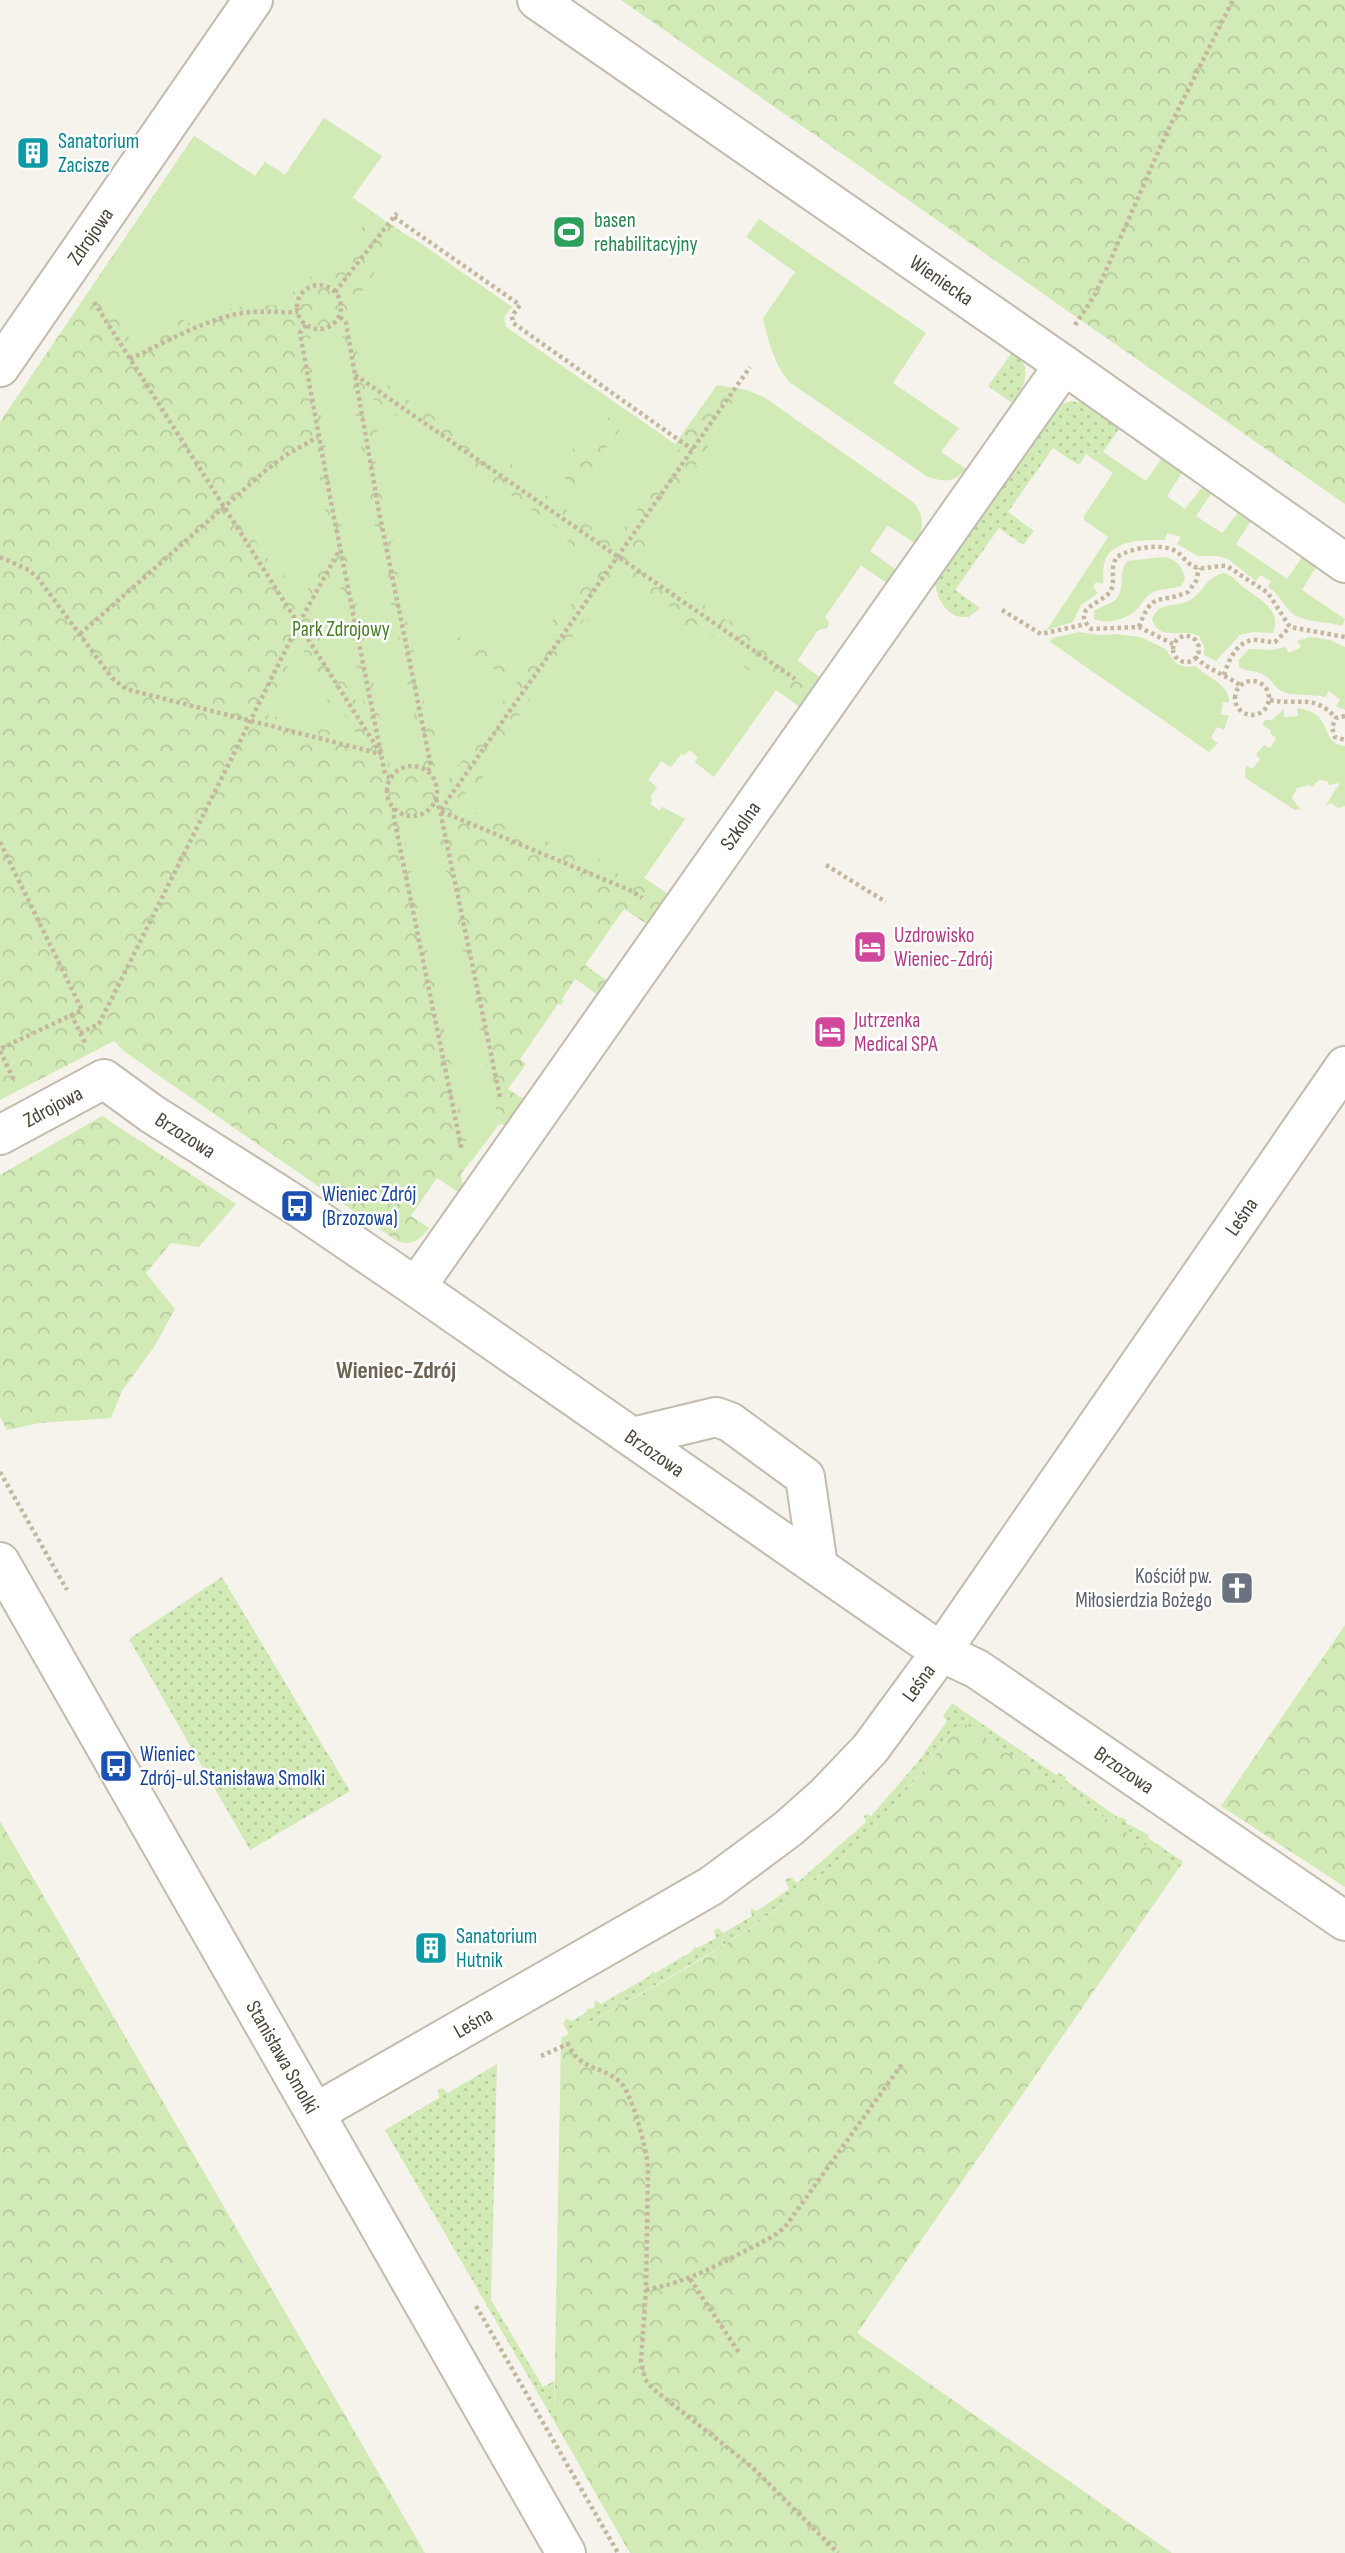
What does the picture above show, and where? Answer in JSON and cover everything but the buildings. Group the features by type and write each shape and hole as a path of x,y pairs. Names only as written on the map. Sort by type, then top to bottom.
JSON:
{"street":[{"name":"Zdrojowa","path":"0,367 253,0"},
{"name":"Wieniecka","path":"537,0 1345,563"},
{"name":"Szkolna","path":"416,1287 828,702 1058,361"},
{"name":"Leśna","path":"315,2113 687,1899 752,1857 825,1796 870,1749 941,1652 1345,1066"},
{"name":"Zdrojowa","path":"0,1135 104,1079"},
{"name":"Brzozowa","path":"104,1079 152,1114 297,1206 416,1287 941,1652 977,1669 1345,1921"},
{"path":"632,1437 716,1417 730,1422 805,1477 818,1566"},
{"name":"Stanisława Smolki","path":"0,1562 566,2553"}],"path":[{"path":"1058,361 1096,293 1167,132 1233,0"},
{"path":"335,292 395,215 520,305 512,316 513,323 693,450"},
{"path":"320,285 335,292 341,304 340,317 328,328 313,329 300,320 298,312 300,296 305,290 320,285"},
{"path":"93,300 381,754"},
{"path":"130,359 208,323 234,315 298,312"},
{"path":"340,317 346,323 379,512 431,766 427,772"},
{"path":"306,325 300,333 318,437 385,774 390,779"},
{"path":"440,811 750,367"},
{"path":"355,375 828,702"},
{"path":"80,634 286,455 318,437"},
{"path":"80,1033 99,1024 298,625 340,549"},
{"path":"1174,643 1139,627 1091,629 1086,624 1084,617 1087,609 1112,588 1113,562 1124,552 1170,549 1192,566 1199,568 1219,565 1235,570 1268,593 1290,627 1345,637"},
{"path":"0,557 29,570 38,578 112,678 126,689 381,754"},
{"path":"1139,627 1149,604 1156,599 1188,592 1196,580 1199,568"},
{"path":"1002,610 1041,634 1086,624"},
{"path":"1224,675 1229,660 1241,645 1255,640 1275,642 1290,627"},
{"path":"1183,636 1195,639 1199,646 1195,657 1185,662 1177,659 1173,652 1174,643 1183,636"},
{"path":"1195,657 1212,671 1240,685"},
{"path":"1252,680 1260,682 1269,692 1270,700 1262,712 1254,716 1244,714 1235,703 1235,694 1240,685 1252,680"},
{"path":"1270,700 1312,701 1327,708 1336,718"},
{"path":"1336,718 1345,716"},
{"path":"1336,718 1332,730 1338,739 1345,740"},
{"path":"474,1208 394,808 387,793 390,779 406,767 427,772 435,782 436,799 512,1153"},
{"path":"394,808 409,816 417,816 426,812 436,799"},
{"path":"440,811 632,891 675,921"},
{"path":"0,842 82,1010 0,1050 16,1084"},
{"path":"826,865 886,902"},
{"path":"71,1014 86,1046"},
{"path":"541,2056 565,2043 568,2044 580,2061 619,2080 628,2094 647,2157 646,2290 641,2361 645,2379 652,2388 765,2479 838,2553"},
{"path":"646,2290 690,2278 771,2237 785,2227 902,2064"},
{"path":"690,2278 740,2354"}],"green space":[{"path":"621,0 1345,0 1345,504"},
{"name":"Park Zdrojowy","path":"324,118 382,156 352,198 512,307 504,317 506,327 675,444 717,385 747,390 765,398 913,502 922,522 915,543 888,525 870,551 896,570 887,583 861,565 825,617 829,623 827,628 818,630 797,661 821,678 805,701 776,690 714,777 695,762 698,757 690,750 684,755 681,754 671,767 661,761 648,780 657,787 650,797 650,804 660,811 662,807 685,819 644,878 671,896 650,926 624,909 585,965 610,983 601,997 575,979 562,999 564,1001 561,1005 558,1004 520,1059 526,1064 508,1089 525,1100 512,1126 498,1124 461,1174 464,1196 437,1178 411,1216 429,1228 419,1239 407,1243 397,1241 125,1052 114,1041 0,1100 0,422 194,136 255,176 265,162 285,175"},
{"path":"324,118 382,156 352,197 373,212 327,276 312,276 301,282 293,292 288,306 235,308 186,324 182,318 171,324 174,330 135,347 95,285 194,136 255,176 265,162 285,175"},
{"path":"759,219 926,333 893,383 959,428 941,452 966,469 962,474 949,480 928,477 789,382 769,344 763,318 795,272 746,237"},
{"path":"413,238 512,307 504,317 506,327 618,405 587,447 571,449 562,461 563,477 575,487 591,485 601,473 599,457 632,414 680,448 646,497 640,493 634,502 639,507 614,543 516,474 519,469 509,463 506,467 426,411 430,406 420,400 416,405 360,365 353,325 353,305 397,240"},
{"path":"342,332 373,516 424,764 409,762 391,771 328,462 309,338 323,340"},
{"path":"1013,351 1023,363 1025,377 1021,390 1012,403 988,386"},
{"path":"747,390 765,398 913,502 921,517 922,527 915,543 887,525 870,551 896,570 887,583 861,565 824,617 829,623 827,628 818,630 797,660 821,678 817,684 739,630 742,624 732,618 729,622 677,586 681,581 671,575 667,579 632,555 636,548 642,551 649,540 644,536 687,476 692,479 699,468 695,465"},
{"path":"364,393 451,453 447,459 456,465 461,460 570,537 567,543 577,549 581,545 603,559 591,576 586,572 579,581 584,586 559,622 553,619 547,629 552,631 524,671 457,636 452,646 517,682 473,744 468,741 461,750 467,754 444,786 441,786 431,737 438,735 435,724 429,725 411,638 417,636 415,625 408,626 391,541 397,539 395,527 388,528 373,444 379,442 377,429 370,430"},
{"path":"1072,401 1087,404 1119,429 1103,452 1086,454 1080,464 1053,448 1008,512 1034,531 1023,545 999,528 955,590 980,608 969,617 955,615 941,602 935,582 1058,405"},
{"path":"314,448 322,490 314,492 317,503 324,502 332,542 298,609 282,583 286,579 281,570 276,573 236,509 245,502 249,506 258,499 254,493 281,469"},
{"path":"1103,452 1146,481 1162,458 1182,470 1167,496 1185,509 1204,485 1212,490 1196,516 1222,533 1240,510 1251,521 1236,544 1287,579 1303,556 1318,564 1302,590 1345,619 1342,626 1296,616 1268,587 1271,581 1260,575 1256,581 1228,559 1198,556 1177,544 1181,537 1167,533 1165,540 1130,542 1115,548 1104,564 1103,584 1096,582 1093,587 1098,593 1081,605 1073,622 1047,630 1108,537 1084,520 1084,516 1113,473 1086,454"},
{"path":"1163,557 1172,559 1181,567 1185,579 1181,586 1153,592 1133,613 1123,618 1111,621 1094,619 1094,611 1119,596 1127,561"},
{"path":"337,570 353,648 346,650 349,662 355,661 364,703 359,706 322,646 327,643 321,633 316,636 308,626"},
{"path":"619,571 680,614 677,620 687,626 691,621 747,661 744,667 754,673 758,668 805,701 801,708 776,690 714,777 695,762 698,757 690,750 684,755 681,754 671,767 661,761 648,780 657,787 650,797 650,804 660,811 662,807 685,819 644,878 671,896 667,902 641,885 609,870 610,864 599,859 596,864 541,839 542,834 529,830 528,835 457,805 472,783 477,786 484,776 479,773 510,730 516,733 522,723 517,719 585,618 591,621 597,612 592,609"},
{"path":"1224,573 1269,607 1275,625 1273,633 1253,632 1240,635 1216,661 1204,655 1204,646 1199,636 1160,631 1152,619 1159,609 1190,600 1209,581"},
{"path":"1079,632 1140,637 1164,648 1177,664 1196,666 1219,684 1229,698 1229,702 1223,702 1221,715 1229,715 1224,730 1217,727 1211,738 1218,743 1209,752 1050,642 1052,638"},
{"path":"1311,637 1330,640 1345,647 1345,710 1336,706 1340,700 1329,691 1325,697 1285,693 1263,674 1239,667 1239,660 1249,649 1272,650 1285,647 1289,653 1301,647 1297,641"},
{"path":"299,644 332,696 327,699 333,711 340,707 356,733 354,737 264,714"},
{"path":"1297,708 1317,716 1332,740 1345,746 1345,806 1338,808 1331,803 1325,806 1340,783 1329,785 1327,781 1319,780 1312,787 1308,785 1297,788 1292,798 1300,809 1295,810 1245,778 1246,765 1252,769 1260,760 1256,754 1264,745 1270,748 1276,738 1270,733 1271,730 1262,725 1265,720 1272,720 1284,709 1284,717 1298,716"},
{"path":"434,813 499,1124 471,1162 401,820 416,822"},
{"path":"102,1116 236,1204 199,1247 171,1243 146,1273 175,1309 154,1347 122,1391 111,1418 40,1423 7,1430 0,1417 0,1175"},
{"path":"222,1577 350,1791 250,1850 129,1639"},
{"path":"1345,1625 1345,1887 1221,1806"},
{"path":"952,1703 1056,1775 1059,1773 1066,1777 1065,1780 1119,1818 1127,1820 1126,1823 1149,1835 1148,1838 1183,1862 1179,1868 961,1721 886,1815 825,1872 756,1924 720,1947 569,2034 563,2024 566,2019 572,2021 587,2012 587,2009 594,2008 595,2000 601,2004 648,1977 653,1971 655,1973 695,1947 698,1948 716,1938 714,1930 718,1928 723,1933 752,1916 750,1908 757,1911 789,1889 785,1880 791,1877 797,1883 866,1822 864,1816 871,1816 918,1762 947,1721 943,1716"},
{"path":"961,1721 1179,1868 857,2333 1172,2553 630,2553 554,2421 561,2038 716,1950 754,1926 825,1873 886,1814"},
{"path":"0,1821 425,2553 0,2553"},
{"path":"497,2064 491,2300 543,2387 554,2381 554,2421 385,2130 439,2098 438,2090 442,2088 448,2093"}],"place":[{"name":"Sanatorium Zacisze","path":"33,153"},
{"name":"basen rehabilitacyjny","path":"569,232"},
{"name":"Uzdrowisko Wieniec-Zdrój","path":"870,947"},
{"name":"Jutrzenka Medical SPA","path":"830,1032"},
{"name":"Wieniec Zdrój (Brzozowa)","path":"297,1206"},
{"name":"Kościół pw. Miłosierdzia Bożego","path":"1237,1588"},
{"name":"Wieniec Zdrój-ul.Stanisława Smolki","path":"116,1766"},
{"name":"Sanatorium Hutnik","path":"431,1948"}],"district":[{"name":"Wieniec-Zdrój","path":"396,1370"}]}
